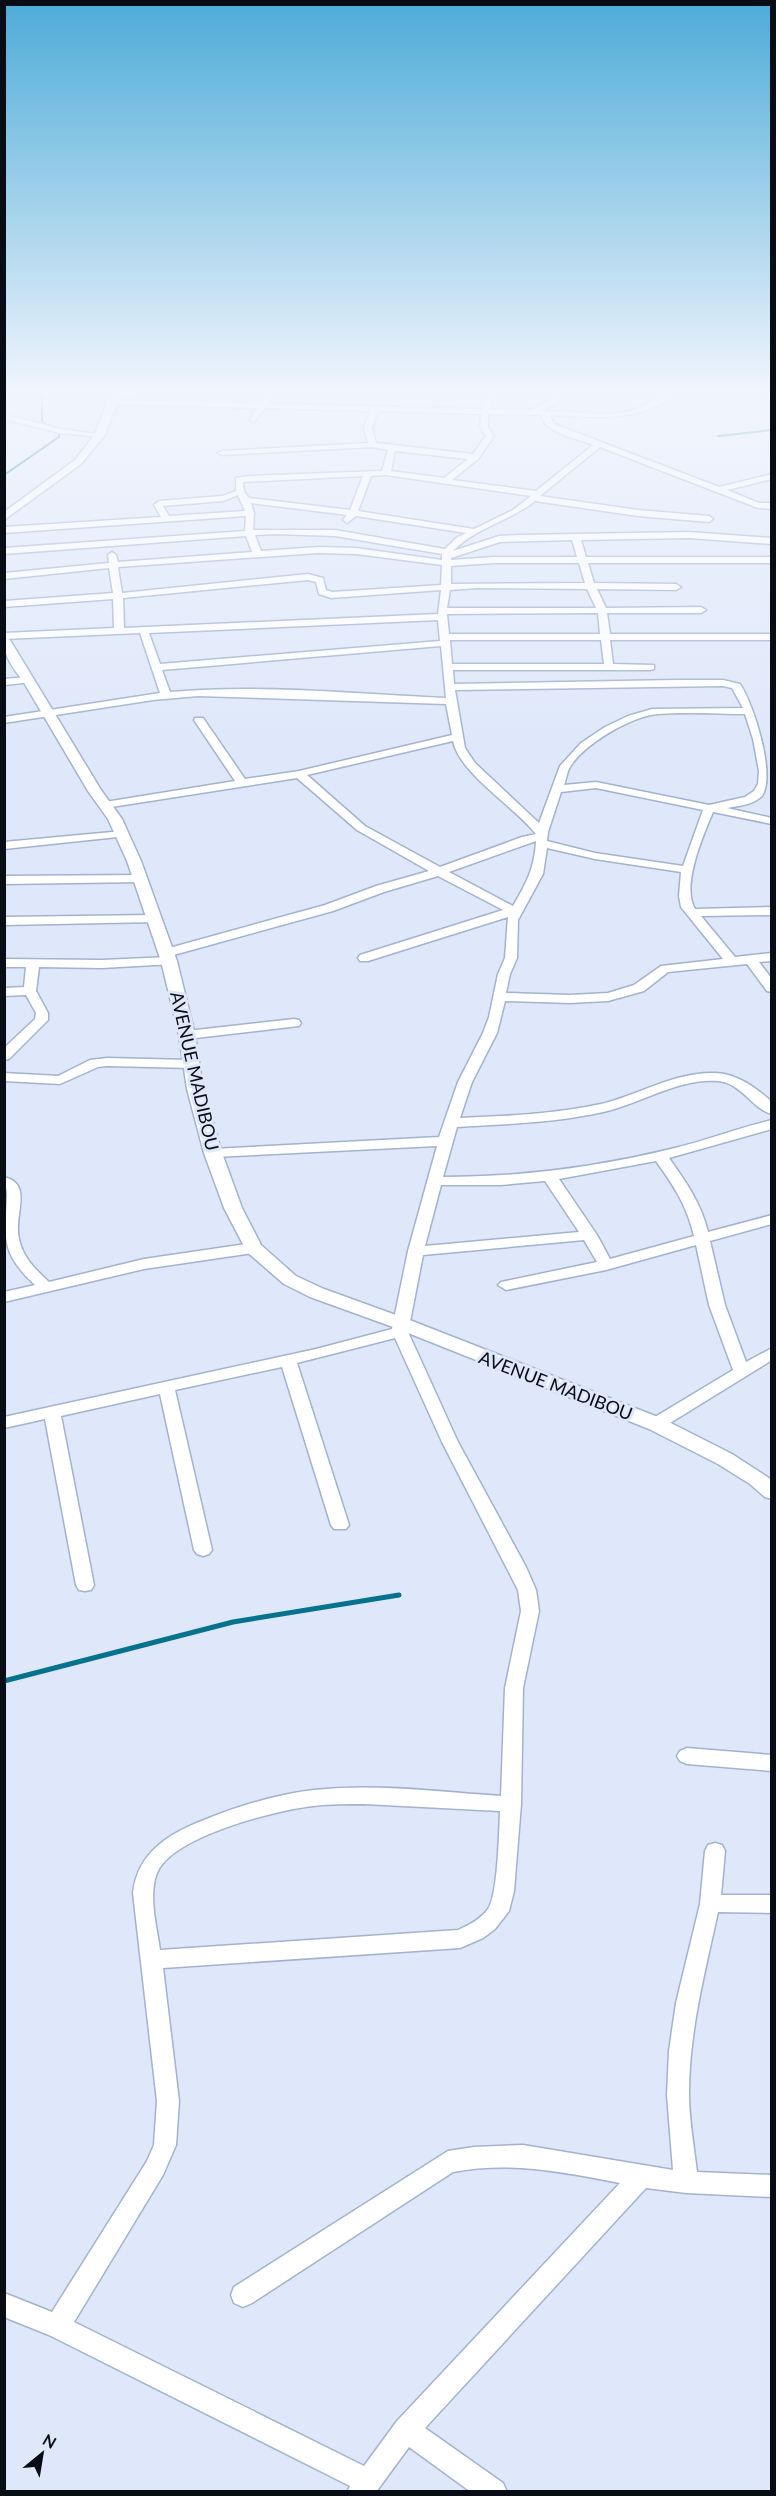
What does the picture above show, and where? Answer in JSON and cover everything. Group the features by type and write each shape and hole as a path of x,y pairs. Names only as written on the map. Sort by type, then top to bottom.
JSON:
{"street":[{"path":"160,508 167,519"},
{"path":"248,508 249,531 258,555"},
{"path":"308,508 475,532"},
{"path":"334,533 353,514 355,508"},
{"path":"520,508 459,540 447,557 442,614 447,640 451,701 460,748 471,765 542,837 595,856 689,870"},
{"path":"611,508 709,519"},
{"path":"4,530 250,513"},
{"path":"4,551 249,531 334,533 447,557 499,539 731,537 771,541"},
{"path":"576,537 585,561 590,585 602,610 609,668"},
{"path":"731,537 736,559"},
{"path":"110,543 118,595 119,630"},
{"path":"4,576 114,565 335,549 494,560 771,560"},
{"path":"4,604 55,602 308,577 320,580 322,592 331,595 446,587 590,585 676,587"},
{"path":"4,638 442,614 700,610"},
{"path":"143,629 166,696"},
{"path":"156,667 447,640 771,637"},
{"name":"AVENUE MADIBOU","path":"4,638 17,664 123,834 167,957 213,1153 233,1208 253,1248 290,1280 316,1293 656,1424 725,1459 757,1479 771,1492"},
{"path":"449,668 650,667"},
{"path":"4,682 29,680"},
{"path":"450,687 723,683 736,686 749,711 764,760 762,789 748,799 710,808"},
{"path":"4,720 166,696 240,693 451,701"},
{"path":"152,1960 460,1939 488,1923 499,1911 504,1891 511,1804 514,1688 530,1611 527,1590 517,1567 444,1432 400,1327 416,1251 445,1141 465,1082 490,1034 511,958 510,931 514,911 537,874 542,837 566,766 573,756 597,736 632,718 652,712 749,711"},
{"path":"199,720 243,784"},
{"path":"105,805 299,774 458,737"},
{"path":"299,774 361,828 514,911"},
{"path":"558,789 596,785 771,820"},
{"path":"710,808 684,882 683,897 692,913 731,961"},
{"path":"4,846 123,834"},
{"path":"4,963 167,957 288,921 380,889 439,872 526,840 542,837"},
{"path":"4,880 140,879"},
{"path":"364,958 514,911"},
{"path":"692,913 771,911"},
{"path":"4,921 153,919"},
{"path":"499,997 577,998 627,992 640,987 665,969 771,957"},
{"path":"750,959 771,988"},
{"path":"4,1056 41,1020 42,1012 30,991 33,963"},
{"path":"4,992 30,991"},
{"path":"187,1035 294,1023"},
{"path":"4,1077 60,1080 95,1063 107,1062 191,1064"},
{"path":"451,1123 553,1115 604,1107 700,1079 718,1077 744,1087 771,1110"},
{"path":"436,1181 488,1181 549,1176 660,1156 716,1143 771,1124"},
{"path":"213,1153 445,1141"},
{"path":"660,1156 686,1192 696,1213 717,1305 741,1371"},
{"path":"549,1176 590,1235 606,1265"},
{"path":"4,1182 10,1183 15,1191 10,1213 10,1234 18,1257 23,1267 45,1286"},
{"path":"506,1285 606,1265 771,1219"},
{"path":"416,1251 590,1235"},
{"path":"4,1297 144,1264 253,1248"},
{"path":"4,1423 288,1360 400,1327"},
{"path":"656,1424 771,1353"},
{"path":"288,1360 340,1525"},
{"path":"166,1386 203,1550"},
{"path":"52,1412 85,1585"},
{"path":"687,1756 771,1763"},
{"path":"57,2326 155,2168 165,2145 168,2101 143,1893 145,1876 153,1861 164,1849 184,1836 223,1820 313,1798 363,1796 511,1804"},
{"path":"686,2182 678,2096 680,2051 689,1993 710,1904 715,1851"},
{"path":"710,1904 748,1902 771,1904"},
{"path":"243,2295 448,2162 474,2156 524,2154 686,2182 721,2186 771,2186"},
{"path":"4,2305 57,2326 363,2486 406,2430 642,2176"},
{"path":"406,2430 494,2492"}],"waterway":[{"path":"4,1681 233,1622 399,1595"}]}
